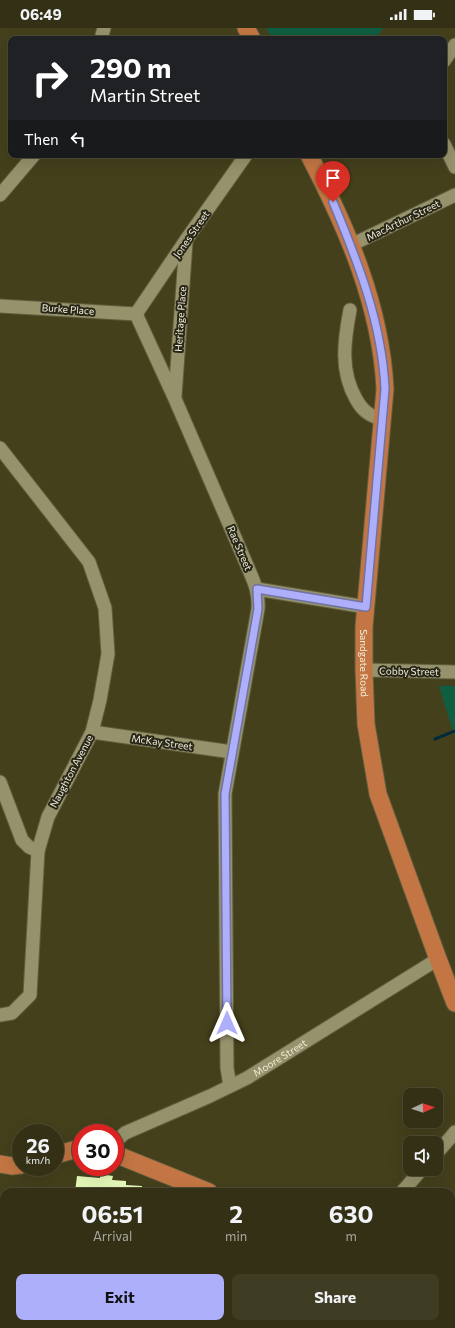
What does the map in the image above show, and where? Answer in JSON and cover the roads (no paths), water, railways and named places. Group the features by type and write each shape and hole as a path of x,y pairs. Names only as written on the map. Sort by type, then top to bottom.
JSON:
{"main road":[{"name":"Sandgate Road","path":"311,158 326,188 351,245 368,292 384,368 385,389 364,627 366,724 378,794 455,1003"},
{"path":"124,1158 199,1188"},
{"path":"0,1164 12,1166"}],"street":[{"path":"447,57 455,46"},
{"path":"447,150 455,167"},
{"path":"0,195 31,158"},
{"name":"Jones Street","path":"136,314 244,158"},
{"name":"MacArthur Street","path":"351,245 455,195"},
{"name":"Heritage Place","path":"175,399 186,240"},
{"name":"Burke Place","path":"0,306 136,314"},
{"path":"350,310 345,348 345,367 348,380 360,406 374,417 382,419"},
{"name":"Rae Street","path":"136,314 175,399 257,589 258,609 225,794 227,1068 230,1086"},
{"name":"Naughton Avenue","path":"0,448 89,562 105,608 108,654 100,700 92,732 48,817 38,851 30,995 12,1013 0,1015"},
{"path":"257,589 366,607"},
{"name":"Cobby Street","path":"364,670 455,672"},
{"name":"McKay Street","path":"92,732 232,752"},
{"path":"0,782 22,840 29,847 38,851"},
{"name":"Moore Street","path":"124,1134 248,1078 438,959"},
{"path":"443,1147 455,1132"},
{"path":"405,1188 416,1176"}],"waterway":[{"path":"435,739 455,731"}]}
